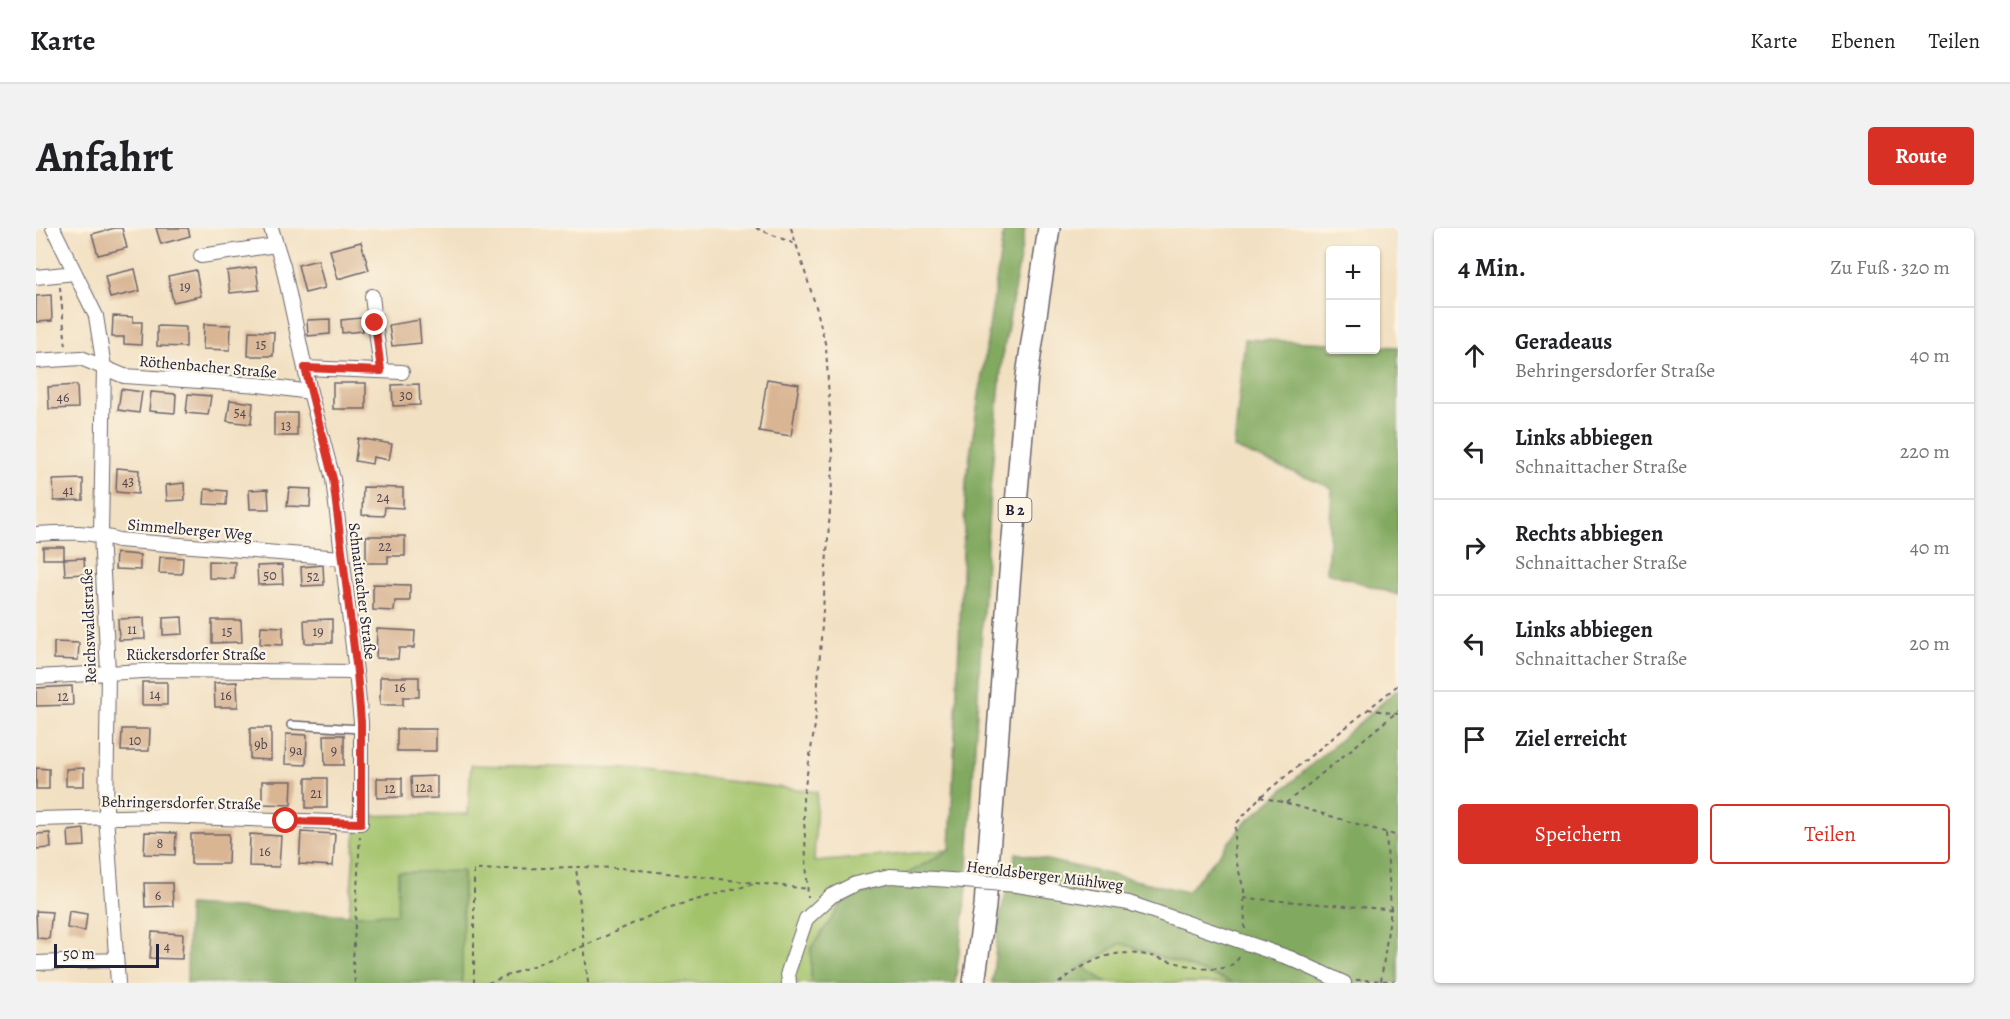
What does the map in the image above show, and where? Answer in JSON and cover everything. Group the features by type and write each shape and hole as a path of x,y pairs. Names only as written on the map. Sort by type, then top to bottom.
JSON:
{"main road":[{"name":"B 2","path":"974,983 985,906 1027,376 1049,228"}],"street":[{"name":"Reichswaldstraße","path":"53,228 96,316 104,367 100,534 108,672 106,816 118,983"},
{"name":"Schnaittacher Straße","path":"271,228 333,479 341,558 357,672 361,729 361,823"},
{"path":"201,256 276,245"},
{"path":"36,277 75,273"},
{"path":"372,297 381,371"},
{"name":"Röthenbacher Straße","path":"36,361 81,358 124,376 310,392"},
{"path":"305,368 402,372"},
{"name":"Simmelberger Weg","path":"36,534 83,531 118,540 341,558"},
{"name":"Rückersdorfer Straße","path":"36,676 172,670 357,672"},
{"name":"Behringersdorfer Straße","path":"36,819 161,816 361,823"},
{"name":"Heroldsberger Mühlweg","path":"789,983 789,972 806,919 831,896 855,884 890,876 1017,885 1129,903 1290,958 1340,981"},
{"path":"36,963 116,960"}],"lane":[{"path":"291,725 361,729"}],"path":[{"path":"756,228 795,244"},
{"path":"791,228 817,310 826,347 833,467 815,725 803,798 809,889 806,919"},
{"path":"59,275 67,359"},
{"path":"1059,983 1101,958 1118,953 1152,956 1187,968 1225,970 1239,960 1245,942 1244,890 1234,853 1236,824 1260,797 1398,685"},
{"path":"1368,709 1397,713"},
{"path":"1286,803 1397,713"},
{"path":"1260,797 1398,836"},
{"path":"355,983 353,961 361,823"},
{"path":"1381,981 1391,909 1386,832"},
{"path":"576,867 588,983"},
{"path":"474,983 474,870 621,868 809,889"},
{"path":"488,983 584,946 667,908 756,883"},
{"path":"1244,898 1398,910"},
{"path":"1340,981 1398,981"}],"green space":[{"path":"1004,228 1025,228 1002,360 990,491 966,899 955,983 811,983 811,948 844,901 889,884 950,850 966,482"},
{"path":"1245,339 1326,343 1326,354 1380,354 1380,346 1398,347 1398,595 1327,572 1332,488 1234,448"},
{"path":"1398,689 1398,983 1234,983 1121,943 1083,967 1108,983 992,983 999,921 1016,853 1187,892 1245,823"},
{"path":"471,765 628,769 817,792 814,862 950,850 889,884 844,901 811,948 811,983 462,983 463,872 397,914 349,915 357,816 468,814"},
{"path":"463,871 462,983 187,983 188,905 349,915 397,914 398,872"},
{"path":"1121,943 1234,983 1108,983 1083,967"}],"building":[{"path":"122,228 127,248 98,255 92,234"},
{"path":"156,228 188,228 190,236 161,244"},
{"path":"361,242 369,270 338,279 330,250"},
{"path":"318,260 325,288 305,293 298,265"},
{"path":"256,267 259,290 230,293 227,271"},
{"path":"135,269 140,291 110,298 105,276"},
{"path":"196,270 201,296 173,302 168,276"},
{"path":"51,295 52,321 36,322 36,296"},
{"path":"113,316 133,317 133,322 142,322 141,345 124,344 124,337 112,337"},
{"path":"361,318 363,331 342,333 341,320"},
{"path":"330,319 330,334 308,336 307,320"},
{"path":"419,320 421,343 392,346 389,325"},
{"path":"204,324 231,325 230,350 203,349"},
{"path":"157,326 186,327 186,347 157,346"},
{"path":"249,331 274,332 273,356 248,356"},
{"path":"767,379 799,384 791,436 759,431"},
{"path":"333,383 366,383 366,409 333,409"},
{"path":"419,384 420,405 393,406 392,385"},
{"path":"77,385 78,408 49,409 48,387"},
{"path":"121,389 142,392 139,413 118,410"},
{"path":"151,392 176,394 175,413 149,411"},
{"path":"188,394 211,396 208,415 186,413"},
{"path":"230,400 253,403 251,424 227,421"},
{"path":"274,413 297,413 297,436 274,436"},
{"path":"358,438 392,444 389,460 373,457 372,464 355,461"},
{"path":"117,468 139,470 138,494 116,492"},
{"path":"83,479 83,500 54,501 53,480"},
{"path":"184,483 185,500 167,501 166,485"},
{"path":"363,487 403,488 403,508 385,507 384,516 362,515"},
{"path":"289,488 311,489 310,507 287,506"},
{"path":"205,489 227,491 226,505 204,504"},
{"path":"268,489 269,509 250,509 249,490"},
{"path":"366,536 405,536 405,556 388,556 388,563 366,563"},
{"path":"43,547 64,547 64,559 43,559"},
{"path":"116,553 140,555 140,570 115,569"},
{"path":"160,557 183,558 182,574 159,573"},
{"path":"84,558 85,574 65,575 64,559"},
{"path":"209,561 235,562 234,579 209,578"},
{"path":"282,565 283,584 258,585 257,566"},
{"path":"323,565 324,585 302,586 301,567"},
{"path":"373,584 410,585 410,601 395,601 394,611 373,610"},
{"path":"182,617 183,634 163,635 163,618"},
{"path":"144,618 145,639 119,640 118,619"},
{"path":"332,619 332,643 305,643 304,620"},
{"path":"212,620 241,620 242,642 212,643"},
{"path":"261,626 283,627 283,645 260,644"},
{"path":"377,629 415,631 414,648 399,648 398,659 376,658"},
{"path":"54,642 79,643 78,660 54,659"},
{"path":"380,677 419,677 419,697 403,697 403,705 380,705"},
{"path":"142,682 167,682 167,705 142,705"},
{"path":"237,682 238,707 215,707 214,683"},
{"path":"72,686 73,705 36,706 36,688"},
{"path":"250,728 271,728 271,760 250,759"},
{"path":"122,729 150,729 149,751 121,751"},
{"path":"397,729 436,729 436,751 397,751"},
{"path":"286,734 307,735 306,765 285,764"},
{"path":"324,735 344,735 344,765 325,765"},
{"path":"36,768 49,769 49,789 36,789"},
{"path":"84,768 84,786 66,786 66,769"},
{"path":"437,776 437,798 412,799 411,777"},
{"path":"306,778 327,778 327,808 306,808"},
{"path":"377,778 402,778 402,797 377,798"},
{"path":"262,781 292,781 291,805 262,804"},
{"path":"84,829 85,846 69,847 68,831"},
{"path":"145,832 176,833 175,855 144,854"},
{"path":"301,832 335,834 333,866 299,864"},
{"path":"50,833 51,848 36,849 36,834"},
{"path":"191,834 229,834 228,864 191,864"},
{"path":"250,834 281,836 279,867 249,866"},
{"path":"144,883 172,883 173,906 145,907"},
{"path":"36,911 52,912 49,939 37,938"},
{"path":"69,911 87,914 85,931 67,928"},
{"path":"152,932 183,934 182,959 150,958"}],"route":[{"path":"286,821 361,823 361,722 357,672 341,558 333,479 305,368 381,371 375,323"}]}
